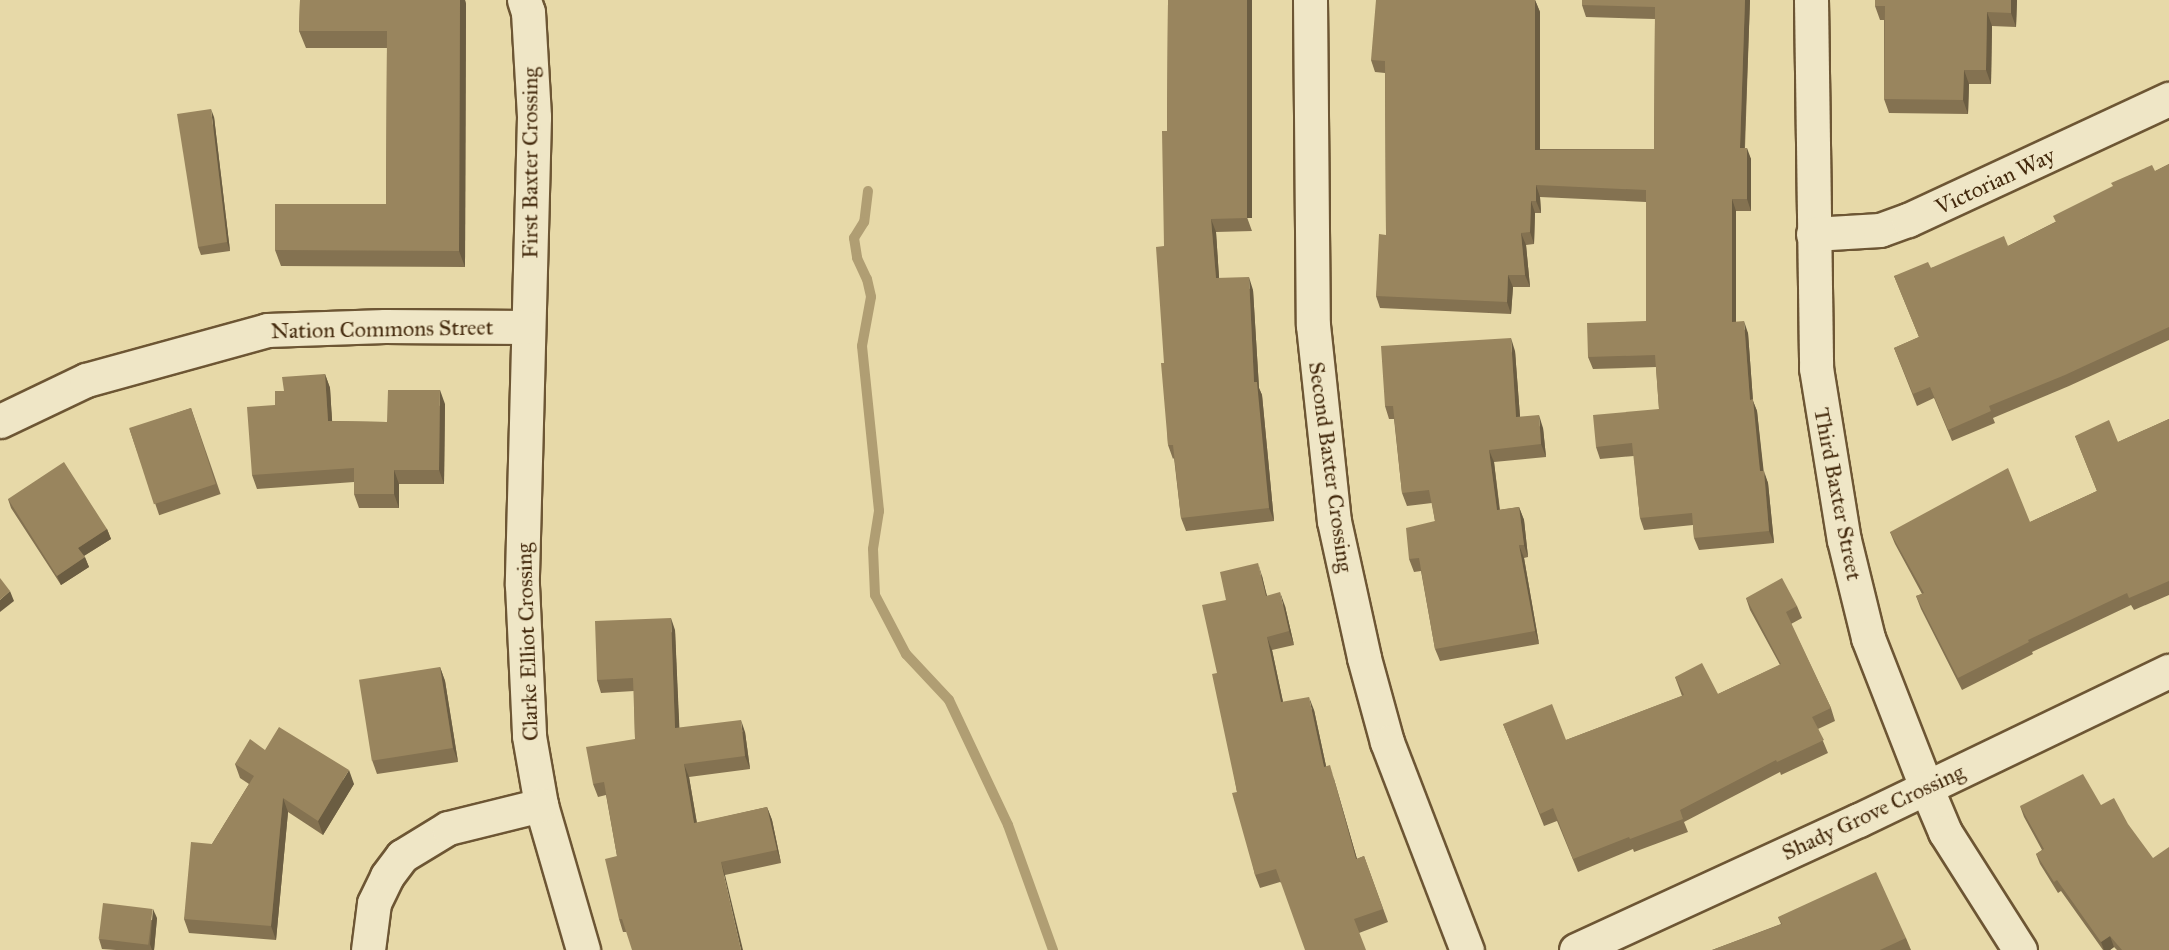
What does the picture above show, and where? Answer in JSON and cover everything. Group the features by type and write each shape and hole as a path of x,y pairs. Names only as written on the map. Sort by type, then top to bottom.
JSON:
{"street":[{"name":"First Baxter Crossing","path":"524,0 528,12 534,117 527,327"},
{"name":"Second Baxter Crossing","path":"1310,0 1313,325 1334,521 1364,658 1387,742 1467,950"},
{"name":"Third Baxter Street","path":"1811,0 1816,368 1844,540 1868,638 1945,832 2020,950"},
{"name":"Victorian Way","path":"1813,234 1880,230 1908,220 2169,99"},
{"name":"Nation Commons Street","path":"0,421 86,380 267,330 385,326 527,327"},
{"name":"Clarke Elliot Crossing","path":"527,327 522,585 529,736 541,804 583,950"},
{"name":"Shady Grove Crossing","path":"1576,950 2169,671"},
{"path":"368,950 374,903 387,876 402,856 448,828 541,804"}],"building":[{"path":"300,0 460,0 459,251 275,250 275,204 386,204 387,31 299,31"},
{"path":"1168,0 1247,0 1247,218 1211,219 1216,278 1249,277 1254,382 1257,382 1269,508 1181,518 1173,445 1168,445 1161,363 1164,363 1156,247 1164,246 1162,131 1167,131"},
{"path":"1376,0 1535,0 1535,150 1654,149 1655,7 1582,5 1582,0 1745,0 1740,148 1747,148 1747,199 1732,199 1732,322 1744,321 1750,400 1753,399 1760,471 1764,471 1769,531 1694,538 1692,513 1640,518 1632,443 1596,447 1593,415 1659,409 1655,355 1588,357 1587,323 1646,321 1646,190 1536,185 1536,201 1531,201 1530,232 1521,233 1525,275 1508,275 1507,302 1376,296 1379,234 1386,235 1385,61 1371,60"},
{"path":"1875,0 2011,0 2011,13 1987,12 1986,70 1964,70 1963,100 1884,99 1885,6 1875,6"},
{"path":"211,109 227,242 198,247 177,114"},
{"path":"2169,164 2169,327 2065,375 1989,406 1991,411 1948,430 1930,387 1913,394 1894,348 1919,337 1894,276 1928,262 1931,268 2004,236 2008,246 2056,222 2053,216 2113,186 2111,183 2152,165 2155,171"},
{"path":"1511,338 1516,417 1539,415 1541,444 1489,450 1497,510 1519,507 1524,545 1519,545 1535,631 1435,649 1419,558 1409,559 1406,528 1435,521 1429,490 1402,493 1393,406 1385,406 1381,346"},
{"path":"325,374 328,421 387,422 388,390 440,390 439,470 394,470 394,494 354,494 354,468 252,475 247,407 275,405 275,391 284,391 282,377"},
{"path":"191,408 216,484 154,504 129,428"},
{"path":"2169,419 2169,581 2129,598 2127,593 2028,640 2029,642 1958,678 1916,596 1924,593 1890,532 2008,468 2030,522 2097,491 2075,436 2109,420 2118,442"},
{"path":"64,462 107,529 78,548 85,557 57,576 8,499"},
{"path":"1258,563 1266,596 1280,592 1289,631 1267,637 1281,702 1309,697 1324,767 1330,765 1356,859 1364,856 1383,909 1354,919 1366,950 1305,950 1276,869 1255,875 1232,793 1237,792 1212,674 1217,673 1202,605 1226,600 1220,572"},
{"path":"0,578 10,591 0,600"},
{"path":"1782,578 1797,606 1786,612 1831,708 1812,717 1824,740 1777,762 1776,760 1680,810 1683,819 1573,859 1553,808 1540,814 1503,724 1552,704 1566,740 1684,695 1675,677 1702,663 1718,694 1781,664 1746,598"},
{"path":"671,618 675,728 741,720 745,756 684,764 694,823 767,807 777,850 721,862 741,950 632,950 622,919 619,919 605,859 617,856 604,782 593,784 586,747 635,739 633,678 597,680 595,621"},
{"path":"440,667 453,748 372,761 359,680"},
{"path":"279,727 349,770 318,821 283,798 271,926 184,919 191,842 212,844 254,776 235,764 250,739 265,750"},
{"path":"2083,774 2101,805 2114,798 2128,824 2153,858 2169,847 2169,950 2122,950 2110,936 2101,942 2057,880 2054,882 2036,854 2044,849 2020,806"},
{"path":"1876,872 1906,938 1880,950 1712,950 1782,924 1778,917"},
{"path":"103,903 153,909 148,945 99,939"}],"waterway":[{"path":"868,191 864,222 854,238 857,258 867,279 871,297 862,346 879,511 873,549 875,595 906,654 949,700 1008,825 1053,950"}]}
